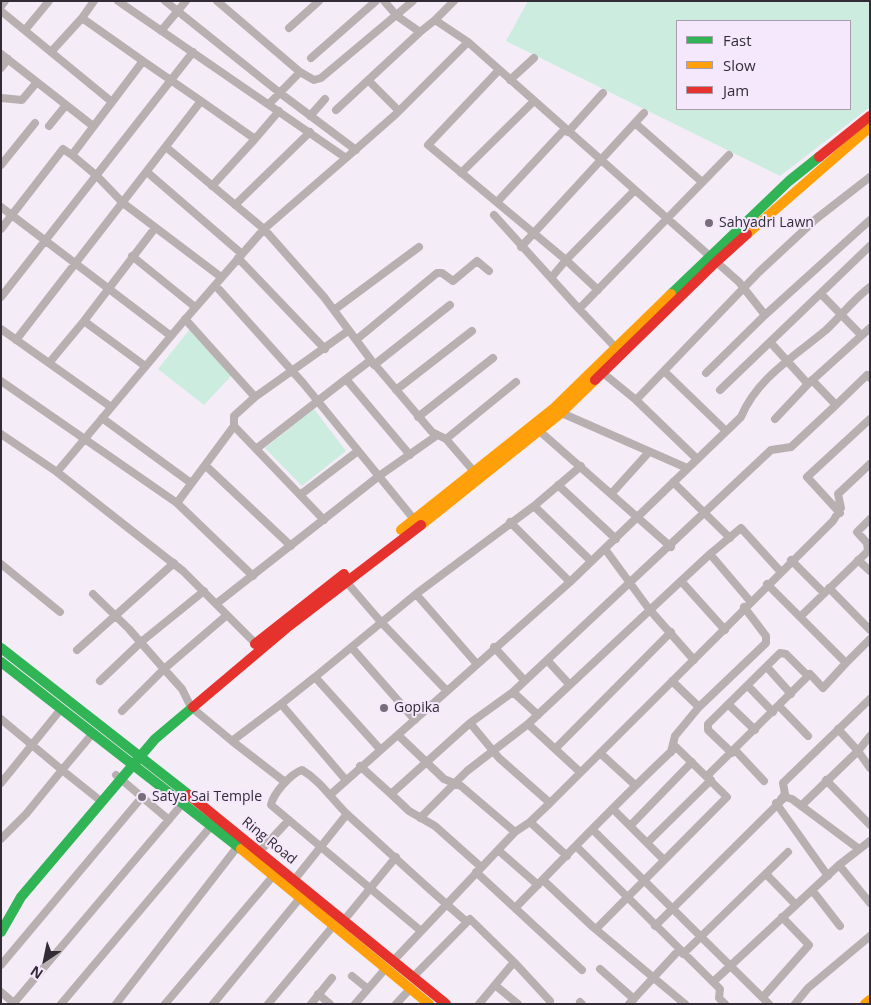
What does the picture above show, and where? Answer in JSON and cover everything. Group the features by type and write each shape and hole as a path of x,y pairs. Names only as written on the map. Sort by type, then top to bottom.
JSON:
{"main road":[{"path":"1,920 16,893 97,798 131,763 138,753 189,705 343,578 477,475 603,373 790,181 870,116"},
{"path":"557,411 616,348 712,259 870,127"},
{"name":"Ring Road","path":"1,648 138,753 345,919 446,1004"},
{"name":"Ring Road","path":"1,662 212,825 430,1004"},
{"path":"1,932 21,897 118,777"}],"street":[{"path":"1,6 5,1"},
{"path":"25,30 49,1"},
{"path":"52,52 82,18 94,1"},
{"path":"118,1 346,158"},
{"path":"165,1 280,93 356,150"},
{"path":"160,31 186,1"},
{"path":"216,1 300,72 314,80 321,78 414,1"},
{"path":"289,28 320,1"},
{"path":"311,58 376,1"},
{"path":"384,1 397,16 420,32"},
{"path":"336,110 454,1"},
{"path":"1,11 112,102"},
{"path":"82,18 255,139"},
{"path":"435,20 468,42 666,217 745,288 765,315"},
{"path":"56,472 195,307 264,229 356,150 468,42"},
{"path":"1,298 193,52"},
{"path":"1,54 93,126"},
{"path":"510,80 534,58"},
{"path":"1,68 8,59"},
{"path":"72,155 143,60"},
{"path":"499,70 428,144 534,232 598,290"},
{"path":"269,104 300,72"},
{"path":"368,80 399,110"},
{"path":"1,98 22,100 38,82"},
{"path":"497,202 603,93"},
{"path":"310,116 325,99"},
{"path":"16,340 74,263 202,101"},
{"path":"461,173 534,101"},
{"path":"49,126 66,105"},
{"path":"212,186 279,111"},
{"path":"521,247 644,113"},
{"path":"1,165 35,123"},
{"path":"634,123 702,182"},
{"path":"235,205 310,132"},
{"path":"166,147 264,229 334,310 348,331 418,416 436,436 446,439 477,475"},
{"path":"1,229 63,150 97,176 123,203 221,277"},
{"path":"578,309 666,217 729,155"},
{"path":"147,172 240,256 325,349"},
{"path":"636,400 759,272 798,236 870,177"},
{"path":"552,278 566,260 635,190"},
{"path":"1,208 171,336"},
{"path":"494,215 521,247 616,348"},
{"path":"706,373 765,315 870,220"},
{"path":"49,363 84,321 155,228"},
{"path":"720,390 870,246"},
{"path":"334,310 419,247"},
{"path":"132,256 195,307"},
{"path":"356,340 437,273 442,273 450,280 456,280 476,261 489,271"},
{"path":"215,285 318,400 416,522"},
{"path":"330,795 380,748 415,720 476,663 570,582 616,539 741,417 746,404 754,393 787,360 804,345 826,330 870,286"},
{"path":"775,419 810,382 867,332 840,314 821,294"},
{"path":"256,449 346,379 373,362 450,305"},
{"path":"185,319 255,397"},
{"path":"84,321 145,366"},
{"path":"1,329 111,407"},
{"path":"177,503 234,426 234,416 255,397 293,372 348,331"},
{"path":"396,390 472,332"},
{"path":"770,342 836,405"},
{"path":"418,416 493,358"},
{"path":"664,371 726,431"},
{"path":"603,373 636,400 697,459"},
{"path":"391,794 470,723 513,692 671,547 771,450 791,447 869,375"},
{"path":"346,379 410,455"},
{"path":"1,381 177,503 254,576"},
{"path":"446,439 516,382"},
{"path":"557,411 687,468"},
{"path":"102,418 191,483"},
{"path":"840,513 807,477 870,419"},
{"path":"234,426 324,520"},
{"path":"536,428 639,516 671,547"},
{"path":"1,434 56,472 174,564 204,591 258,647"},
{"path":"216,604 379,476 436,436"},
{"path":"300,495 358,451"},
{"path":"612,493 649,452"},
{"path":"394,960 515,832 530,822 550,803 840,513 841,508 838,494 870,464"},
{"path":"204,465 290,546"},
{"path":"232,741 352,648 416,594 510,522 534,506 581,466"},
{"path":"673,482 730,538"},
{"path":"558,485 616,539"},
{"path":"534,506 591,561"},
{"path":"801,616 868,551 869,547 858,532 870,520"},
{"path":"510,522 570,582"},
{"path":"420,818 453,784 493,750 538,716 569,684 649,609 741,528 780,571"},
{"path":"605,549 649,609 694,660"},
{"path":"671,752 674,736 699,707 766,643 766,636 747,604 710,554"},
{"path":"791,560 870,630"},
{"path":"858,560 870,571"},
{"path":"1,564 60,612"},
{"path":"76,650 174,564"},
{"path":"343,578 381,622 447,691"},
{"path":"681,581 725,630"},
{"path":"767,584 785,604 801,616 843,658 845,664"},
{"path":"100,681 141,642 204,591"},
{"path":"94,594 141,642 182,689 189,705 285,782"},
{"path":"416,594 476,663"},
{"path":"122,711 164,669 227,615"},
{"path":"554,749 671,632"},
{"path":"764,781 707,727 784,652 823,688 870,639"},
{"path":"352,648 415,720"},
{"path":"494,648 524,680"},
{"path":"547,660 569,684"},
{"path":"767,667 791,694"},
{"path":"647,843 808,676"},
{"path":"315,677 380,748"},
{"path":"672,681 699,707"},
{"path":"748,686 773,712"},
{"path":"513,692 538,716"},
{"path":"655,926 779,801 785,794 783,783 870,699"},
{"path":"281,704 345,780"},
{"path":"729,705 755,730"},
{"path":"779,706 808,736"},
{"path":"1,783 61,709"},
{"path":"1,719 97,798"},
{"path":"470,723 493,750 550,803"},
{"path":"528,724 580,772"},
{"path":"838,729 858,751 870,768"},
{"path":"1,839 26,814 93,734"},
{"path":"398,735 425,763 453,784 461,786 515,832"},
{"path":"801,806 858,751 870,736"},
{"path":"516,907 577,847 635,785 676,747 726,797 596,929"},
{"path":"600,753 635,785"},
{"path":"630,826 692,762"},
{"path":"360,766 401,804 435,826 582,970"},
{"path":"421,931 288,820 271,803 285,782 302,770 330,795 347,814 467,922"},
{"path":"118,777 169,820"},
{"path":"826,780 870,825"},
{"path":"1,964 142,797"},
{"path":"779,801 788,797 859,850"},
{"path":"779,801 828,876"},
{"path":"1,992 14,1004 183,803"},
{"path":"612,809 664,860"},
{"path":"295,879 347,814"},
{"path":"260,851 288,820"},
{"path":"530,822 567,856"},
{"path":"61,1004 212,825"},
{"path":"593,830 769,1004"},
{"path":"713,982 729,964 839,866 870,841"},
{"path":"116,1004 238,846"},
{"path":"577,847 720,989 719,998 725,1004"},
{"path":"498,850 541,882 684,1004"},
{"path":"600,969 633,1002 654,978 701,936 788,852"},
{"path":"345,919 396,857"},
{"path":"839,866 869,901"},
{"path":"766,874 796,905"},
{"path":"165,1004 274,875"},
{"path":"812,890 840,926"},
{"path":"213,1004 300,898"},
{"path":"763,997 809,944 782,917"},
{"path":"414,976 470,919 550,1001"},
{"path":"268,1004 334,925"},
{"path":"795,1004 808,988 870,936"},
{"path":"479,1004 514,962"},
{"path":"355,1004 386,968"},
{"path":"352,976 368,989"},
{"path":"311,1004 332,978"},
{"path":"495,985 518,1004"},
{"path":"396,1004 411,988"},
{"path":"318,994 330,1004"}],"green space":[{"path":"528,1 870,1 870,107 780,176 506,41"},
{"path":"190,329 233,374 204,405 158,369"},
{"path":"314,409 346,451 302,486 265,448"}],"traffic: fast":[{"path":"671,294 789,181 819,157"},
{"path":"1,648 189,795"},
{"path":"1,662 241,849"},
{"path":"1,932 21,897 155,739 193,707"}],"traffic: slow":[{"path":"747,234 870,127"},
{"path":"401,530 553,409 671,294"},
{"path":"421,525 561,413 595,380"},
{"path":"241,849 429,1004"},
{"path":"865,1004 870,1000"}],"traffic: jam":[{"path":"819,157 870,116"},
{"path":"595,380 747,234"},
{"path":"193,707 289,626 421,525"},
{"path":"255,644 344,574"},
{"path":"189,795 446,1004"}],"place":[{"name":"Sahyadri Lawn","path":"709,223"},
{"name":"Gopika","path":"384,708"},
{"name":"Satya Sai Temple","path":"142,797"}]}
